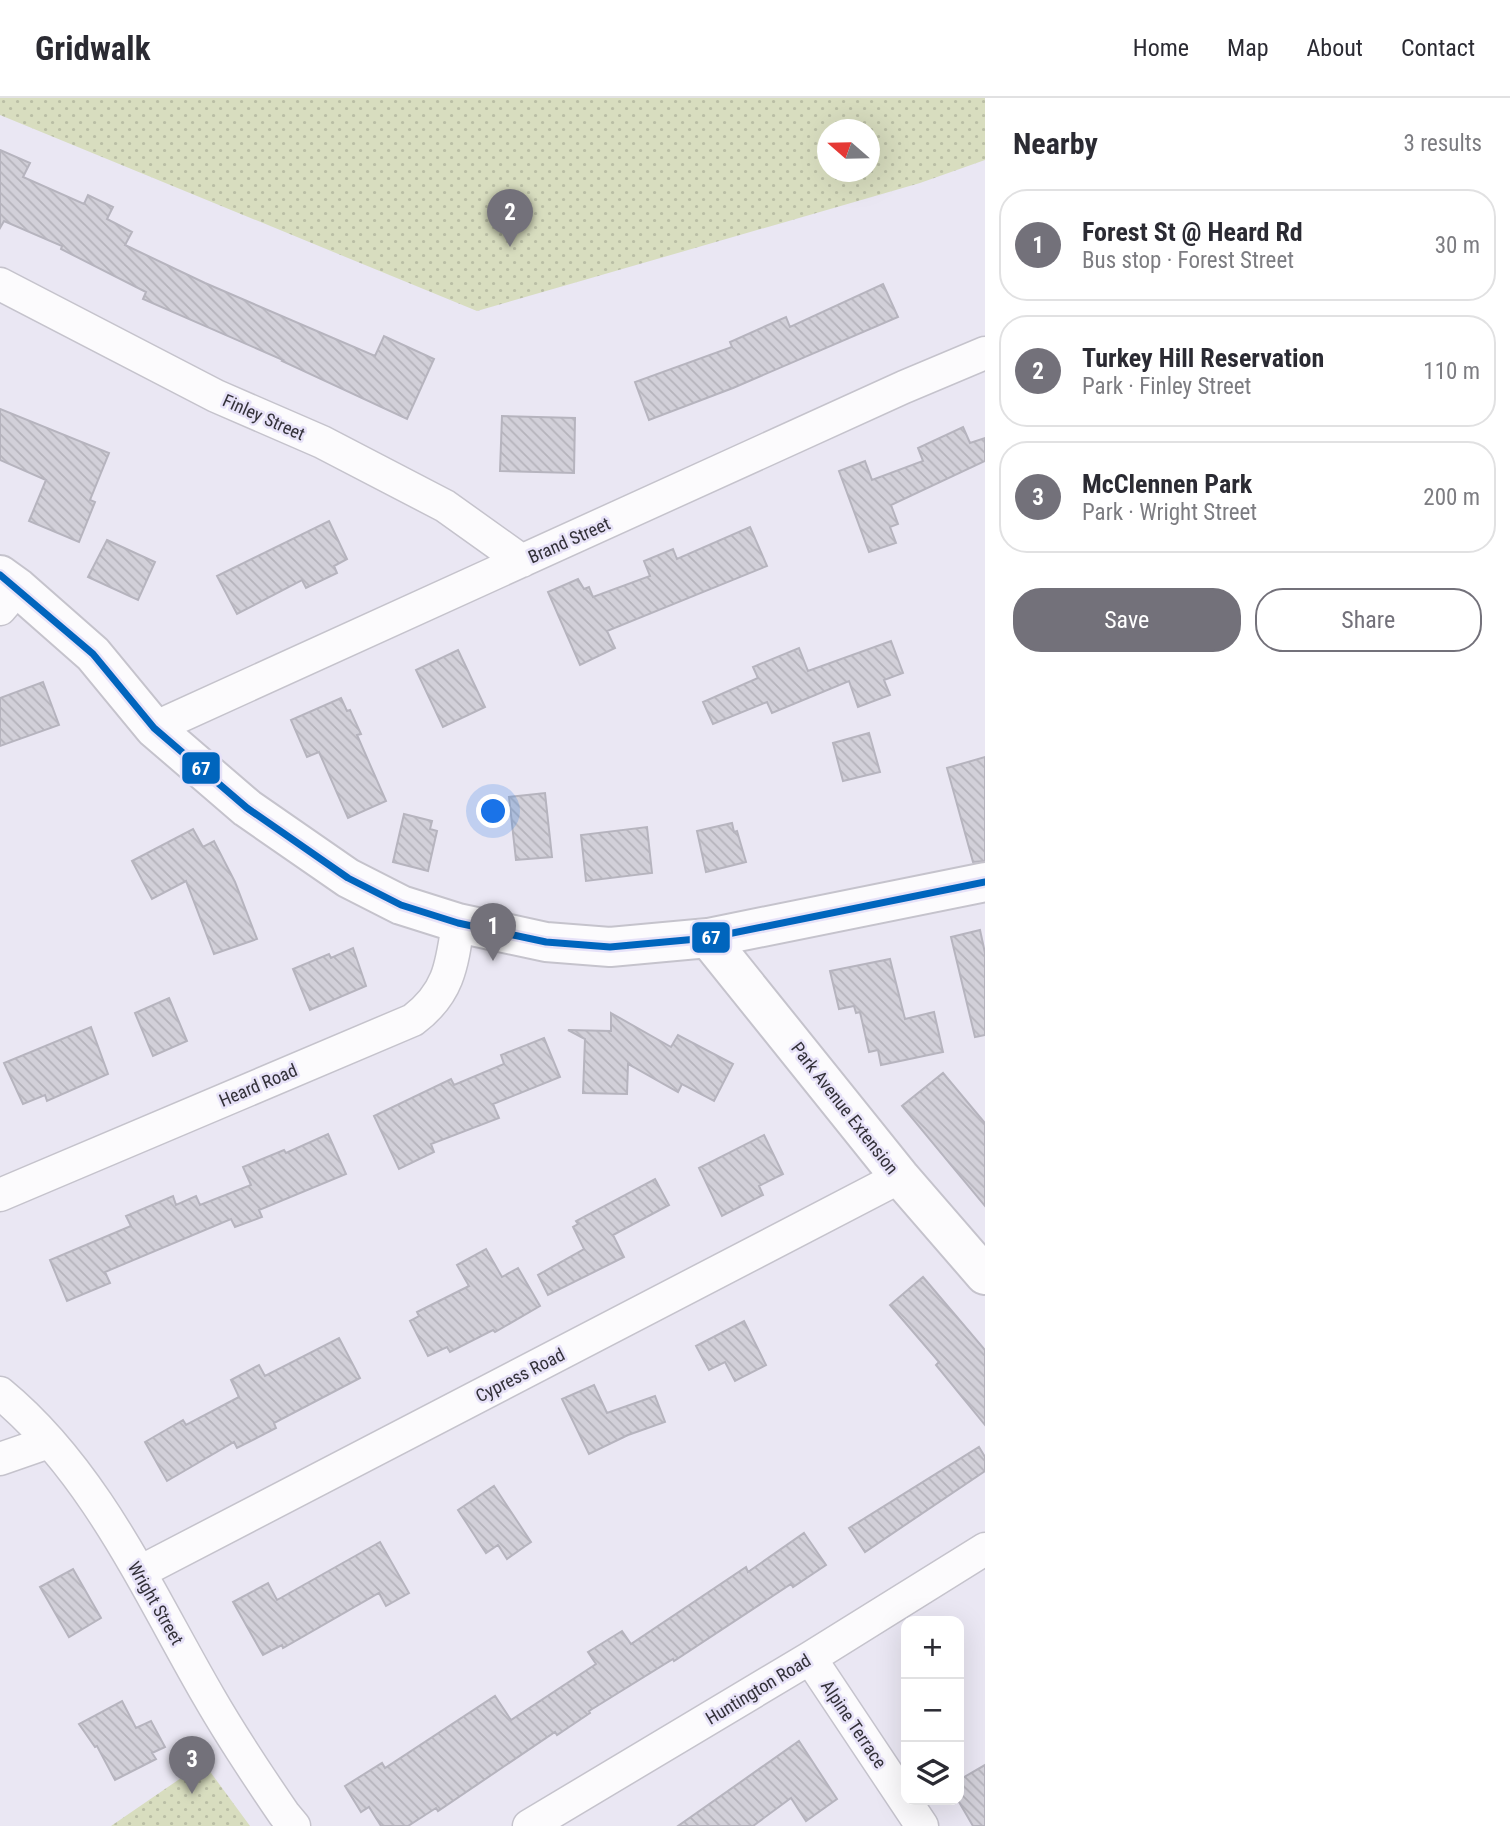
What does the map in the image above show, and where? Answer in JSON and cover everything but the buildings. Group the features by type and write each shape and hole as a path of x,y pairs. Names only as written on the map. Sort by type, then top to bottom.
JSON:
{"main road":[{"path":"6,591 93,654 154,728 247,808 348,878 401,905 458,923 546,942 610,947 708,938 985,882"},
{"name":"Park Avenue Extension","path":"708,938 900,1177 985,1275"}],"street":[{"name":"Finley Street","path":"0,284 216,396 322,442 445,506 522,561"},
{"name":"Brand Street","path":"154,728 985,353"},
{"name":"Heard Road","path":"0,1195 413,1020 429,1008 447,982 458,923"},
{"name":"Cypress Road","path":"140,1573 900,1177"},
{"name":"Wright Street","path":"0,1393 24,1413 88,1492 140,1573 210,1699 276,1803 294,1826"},
{"path":"0,1459 49,1442"},
{"name":"Huntington Road","path":"529,1826 810,1658 985,1549"},
{"name":"Alpine Terrace","path":"810,1658 922,1826"}],"green space":[{"path":"0,98 985,98 985,160 920,183 477,311 0,115"},
{"path":"203,1763 250,1826 111,1826"}],"transit line":[{"name":"67","path":"0,575 93,654 154,728 247,808 348,878 401,905 458,923 546,942 610,947 708,938 985,882"}],"place":[{"name":"Turkey Hill Reservation","path":"510,247"},
{"name":"Forest St @ Heard Rd","path":"493,961"},
{"name":"McClennen Park","path":"192,1794"}]}
